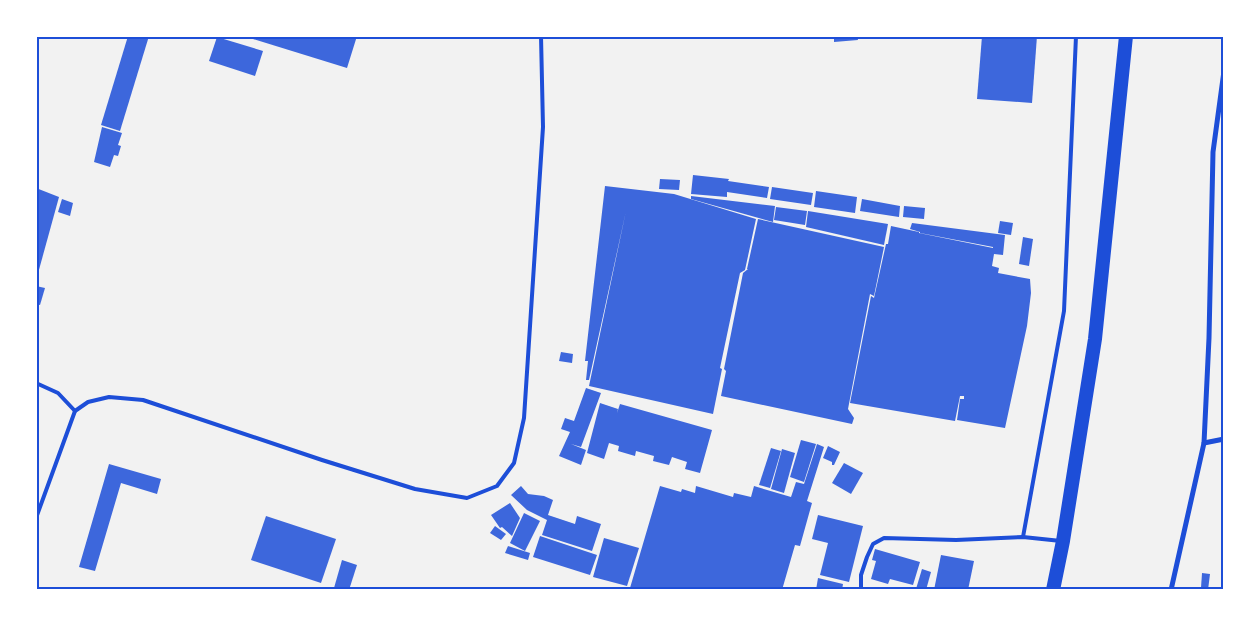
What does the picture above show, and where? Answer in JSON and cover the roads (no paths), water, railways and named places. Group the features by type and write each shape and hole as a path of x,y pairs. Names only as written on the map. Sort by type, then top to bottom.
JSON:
{"highway":[{"path":"1053,590 1063,541 1095,339 1126,36"}],"street":[{"path":"1171,590 1204,443 1209,338 1213,152 1224,71"},
{"path":"1204,443 1224,439"}],"lane":[{"path":"36,518 75,411 88,402 109,397 143,400 415,489 467,498 497,486 514,463 524,418 543,127 541,36"},
{"path":"1023,537 1064,311 1076,36"},
{"path":"36,383 58,393 75,411"},
{"path":"860,590 861,575 873,544 884,538 956,540 1023,537 1063,541"}]}
